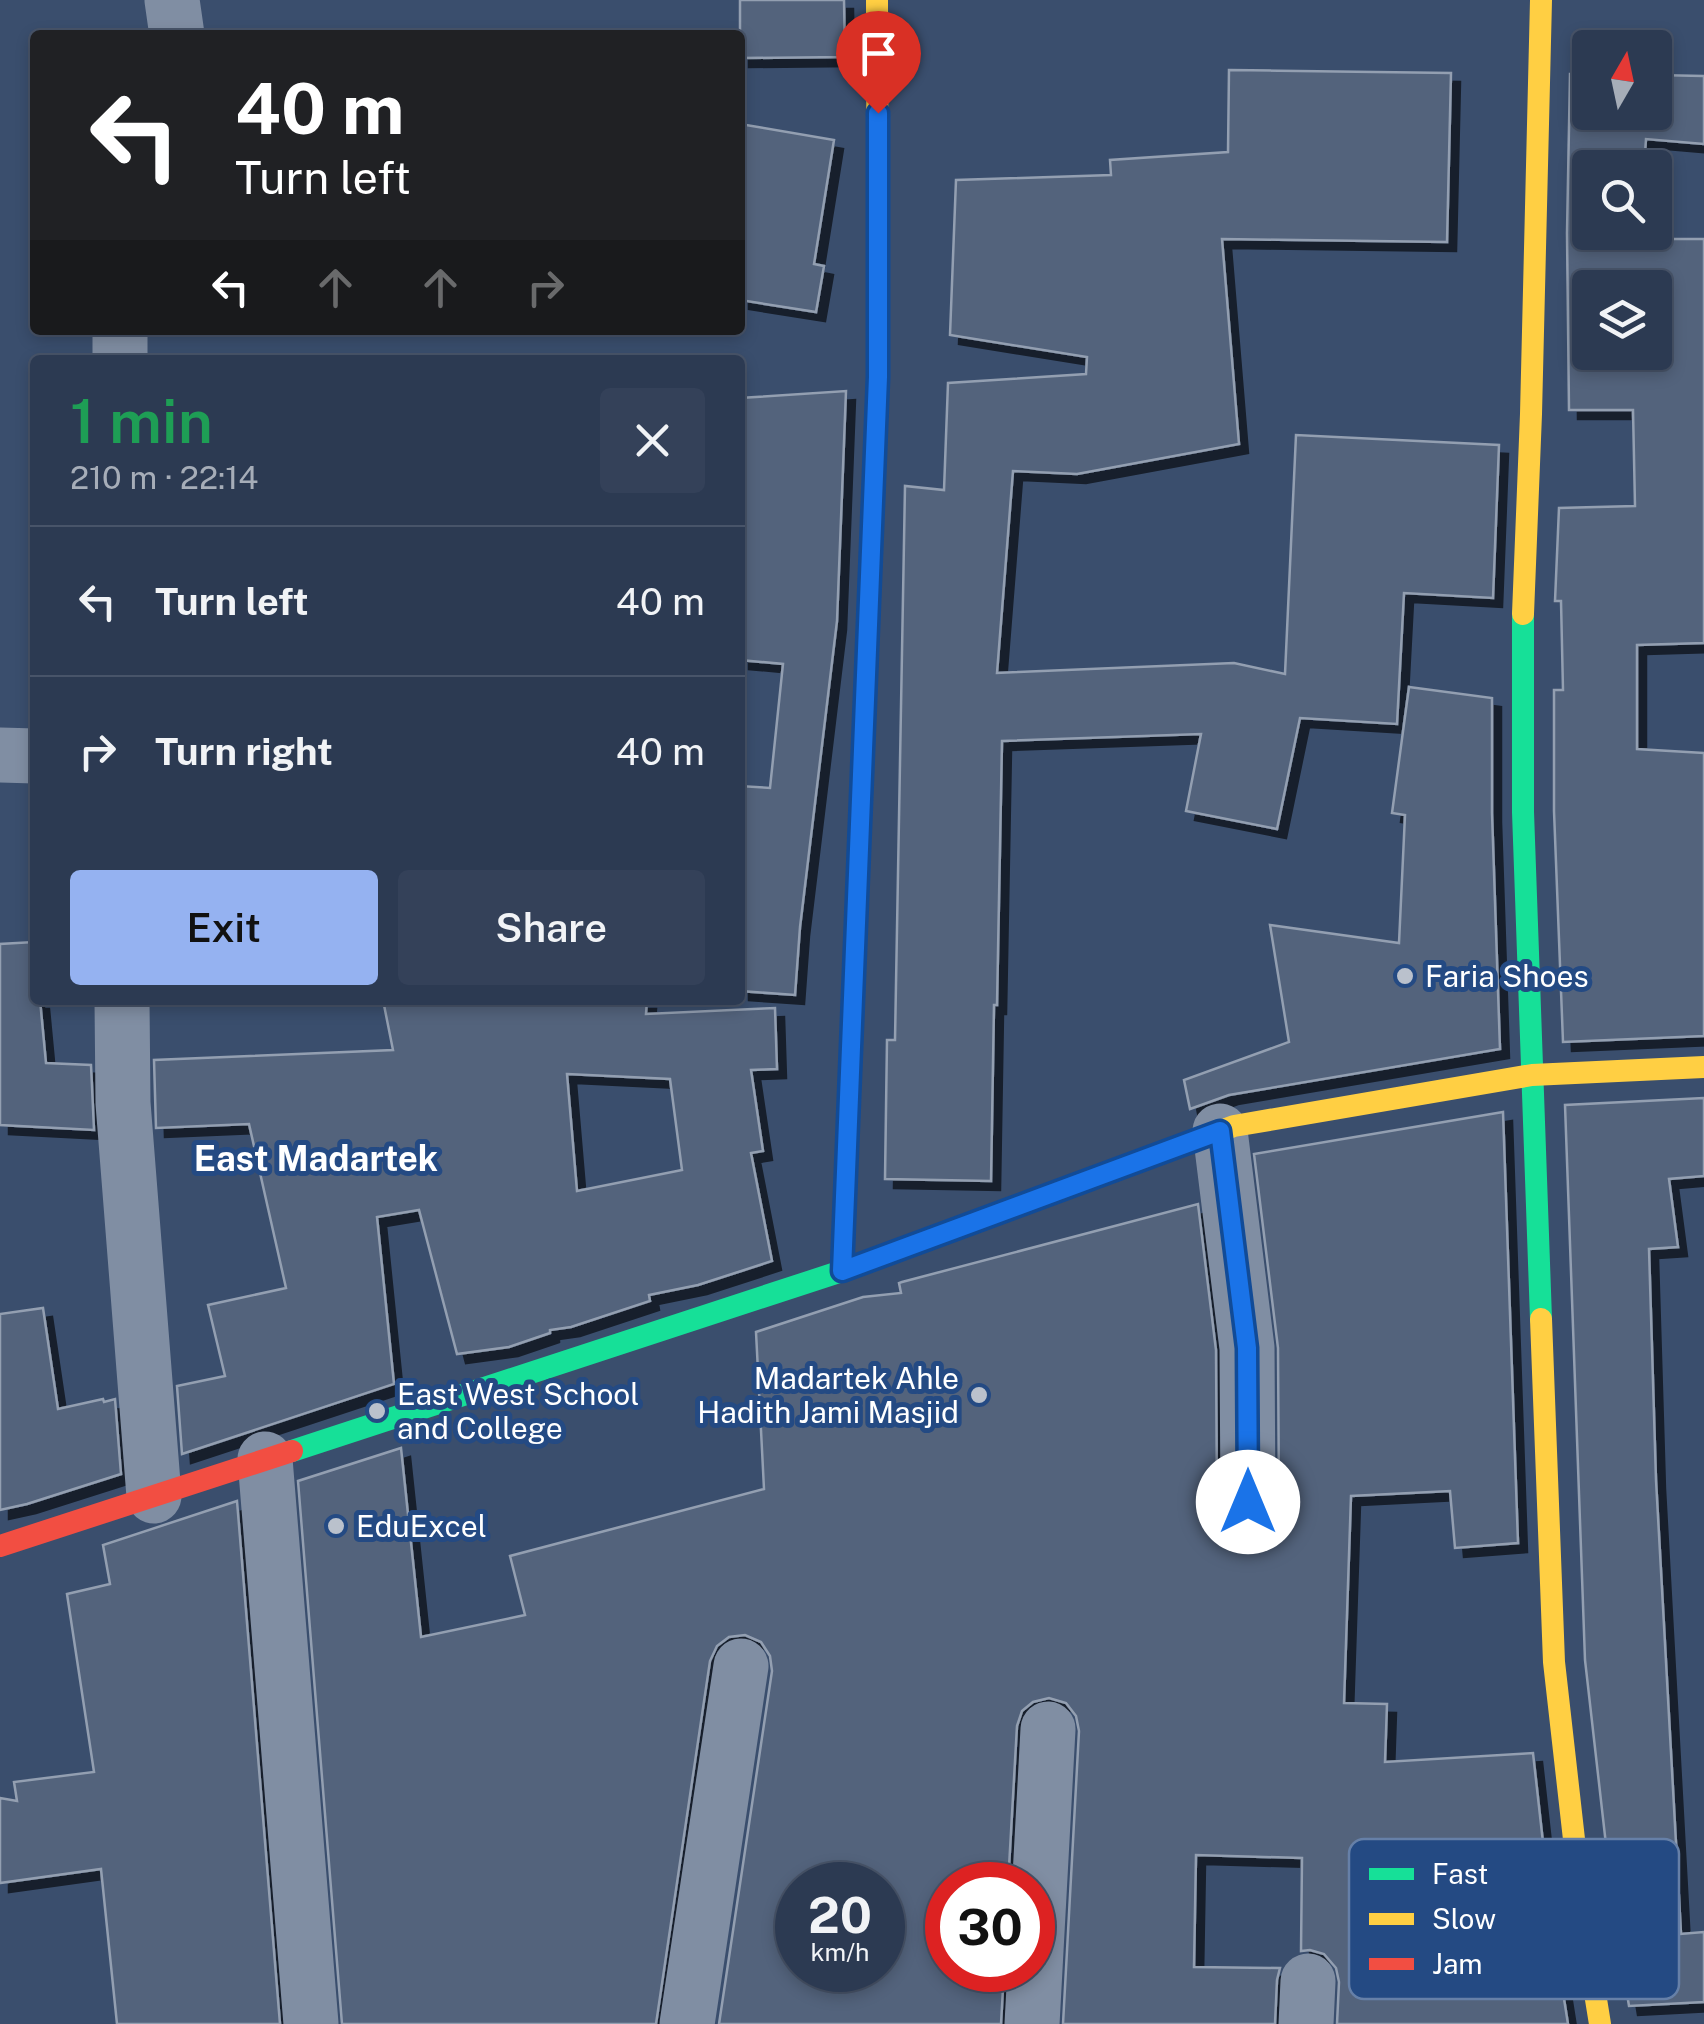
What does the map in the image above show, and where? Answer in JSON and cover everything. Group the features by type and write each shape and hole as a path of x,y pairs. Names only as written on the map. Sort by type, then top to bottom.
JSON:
{"street":[{"path":"172,0 177,30"},
{"path":"842,1271 878,377 877,0"},
{"path":"1541,0 1522,706 1554,1662 1575,1839"},
{"path":"0,755 30,756"},
{"path":"122,1005 123,1103 154,1496"},
{"path":"0,1546 842,1271 1234,1126 1532,1075 1704,1067"},
{"path":"1220,1131 1247,1348 1248,1502"},
{"path":"264,1459 312,2024"},
{"path":"687,2024 741,1666"},
{"path":"1032,2024 1048,1729"},
{"path":"1596,1999 1600,2024"}],"building":[{"path":"740,0 844,0 845,57 745,58 745,30 740,30"},
{"path":"1229,70 1451,73 1447,242 1222,239 1239,444 1077,474 1013,471 997,673 1234,663 1285,674 1296,435 1499,445 1493,598 1404,593 1397,724 1300,718 1277,829 1186,811 1201,734 1002,741 991,1181 885,1179 887,1040 895,1040 905,486 944,490 948,383 1086,374 1087,357 950,335 956,180 1111,175 1110,160 1228,152"},
{"path":"1570,74 1572,130 1672,130 1672,75 1704,76 1704,144 1646,139 1645,150 1572,150 1572,250 1672,250 1672,239 1704,239 1704,643 1637,645 1637,749 1704,753 1704,1036 1563,1042 1554,811 1554,690 1563,690 1561,601 1555,601 1559,508 1635,506 1633,410 1569,410"},
{"path":"745,125 834,140 814,264 824,266 816,312 745,301"},
{"path":"846,391 837,621 795,995 745,991 745,786 770,788 783,664 745,660 745,398"},
{"path":"1409,687 1492,698 1500,1049 1229,1095 1190,1109 1184,1080 1289,1042 1270,925 1399,943 1405,815 1392,813"},
{"path":"30,942 30,1005 40,1005 46,1063 91,1065 94,1130 0,1125 0,944"},
{"path":"384,1005 647,1005 646,1014 775,1008 777,1069 751,1070 763,1151 751,1153 772,1261 698,1285 649,1295 650,1301 550,1330 509,1347 457,1354 419,1210 377,1217 394,1384 182,1454 177,1386 225,1376 208,1305 286,1288 249,1124 156,1128 154,1060 393,1050","holes":["567,1074 670,1079 682,1170 577,1191"]},
{"path":"1704,1098 1704,1176 1669,1179 1678,1247 1649,1249 1656,1480 1676,1839 1605,1839 1585,1660 1565,1105"},
{"path":"1503,1112 1518,1543 1455,1548 1450,1491 1351,1496 1344,1703 1387,1704 1385,1762 1533,1753 1543,1839 1349,1839 1349,1999 1564,1999 1568,2024 1337,2024 1336,1968 1324,1954 1301,1951 1302,1858 1196,1855 1194,1967 1280,1968 1275,2024 1063,2024 1079,1731 1076,1716 1066,1703 1049,1698 1033,1702 1022,1711 1017,1726 1009,1862 925,1862 925,1992 1003,1992 1001,2024 719,2024 772,1671 770,1656 761,1642 745,1635 729,1637 717,1646 710,1661 656,2024 342,2024 298,1481 401,1448 421,1637 525,1615 510,1556 764,1489 756,1332 863,1297 901,1293 902,1282 1198,1204 1216,1350 1217,1503 1221,1517 1232,1529 1247,1533 1263,1529 1275,1518 1279,1502 1278,1348 1254,1154"},
{"path":"43,1308 58,1409 115,1399 121,1474 0,1510 0,1314"},
{"path":"237,1501 280,2024 117,2024 101,1869 0,1883 0,1798 17,1801 14,1782 94,1772 67,1594 110,1584 103,1545"},
{"path":"1679,1898 1681,1934 1704,1932 1704,2002 1629,2006 1628,1999 1679,1999"}],"traffic: fast":[{"path":"1523,614 1523,812 1541,1319"},
{"path":"842,1271 866,686"},
{"path":"292,1451 900,1250"}],"traffic: slow":[{"path":"866,686 878,377 877,0"},
{"path":"1523,614 1541,0"},
{"path":"900,1250 1234,1126 1532,1075 1704,1067"},
{"path":"1541,1319 1554,1662 1574,1839"},
{"path":"1596,1999 1600,2024"}],"traffic: jam":[{"path":"0,1546 292,1451"}],"place":[{"name":"Faria Shoes","path":"1405,976"},
{"name":"Madartek Ahle Hadith Jami Masjid","path":"979,1395"},
{"name":"East West School and College","path":"377,1411"},
{"name":"EduExcel","path":"336,1526"}],"district":[{"name":"East Madartek","path":"316,1158"}],"route":[{"path":"878,113 878,377 842,1271 1220,1131 1247,1348 1248,1502"}]}
